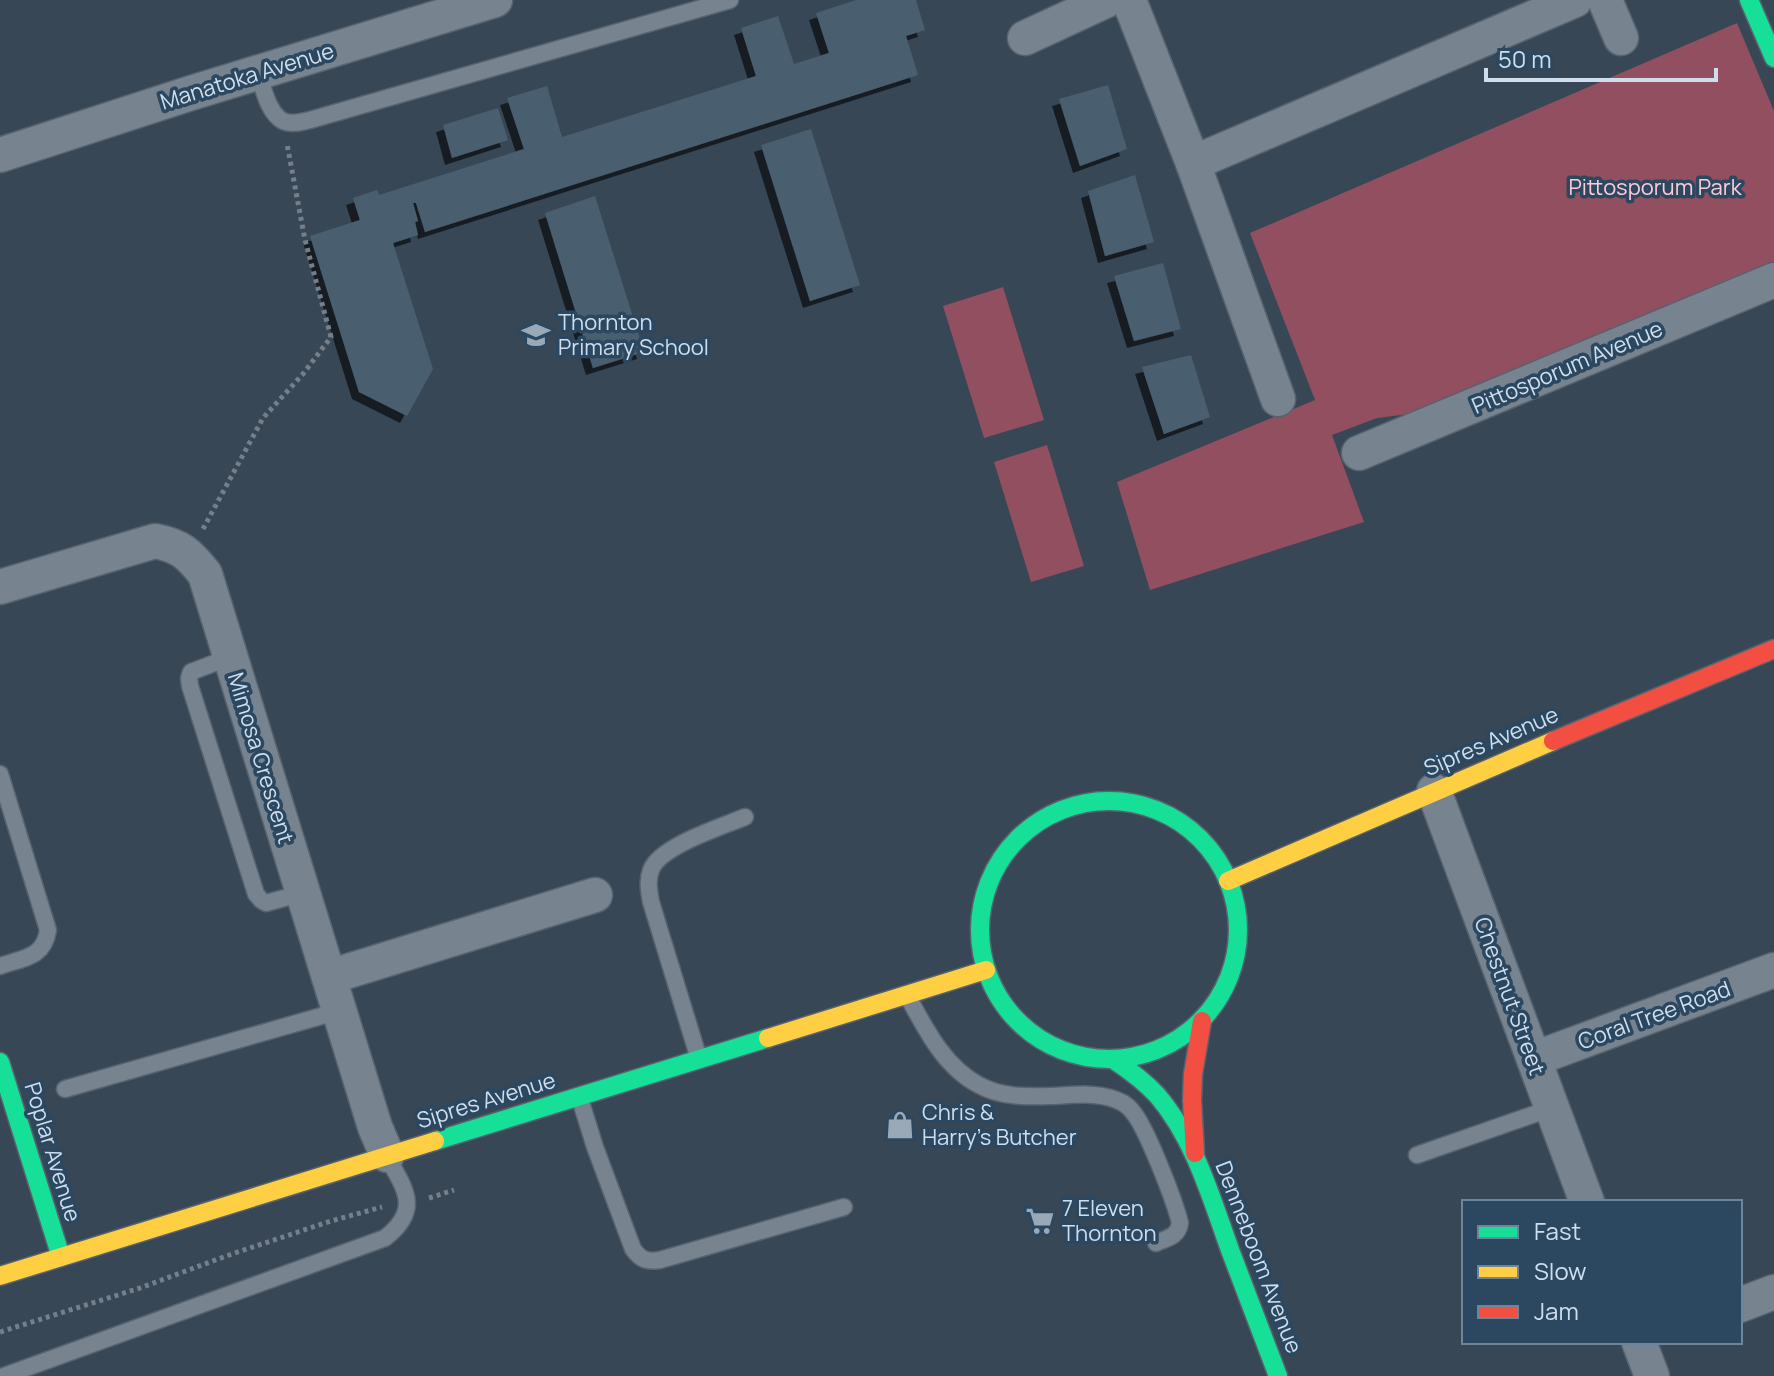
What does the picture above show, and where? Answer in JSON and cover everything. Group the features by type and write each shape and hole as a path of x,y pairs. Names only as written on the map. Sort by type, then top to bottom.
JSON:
{"street":[{"name":"Manatoka Avenue","path":"0,155 495,0"},
{"path":"1025,38 1107,0"},
{"path":"1129,0 1193,163 1278,399"},
{"path":"1193,163 1575,0"},
{"path":"1605,0 1621,38"},
{"path":"1749,0 1774,58"},
{"name":"Pittosporum Avenue","path":"1359,453 1774,280"},
{"path":"0,587 155,541 172,544 190,555"},
{"name":"Mimosa Crescent","path":"190,555 205,574 375,1127 387,1155"},
{"name":"Sipres Avenue","path":"1228,881 1774,649"},
{"name":"Chestnut Street","path":"1434,791 1586,1200"},
{"path":"1119,801 1142,805 1170,816 1194,833 1214,855 1235,901 1238,923 1233,965 1226,986 1215,1004 1202,1021 1183,1037 1138,1057 1092,1059 1071,1055 1051,1046 1029,1032 1011,1015 996,993 986,970 980,947 980,924 983,902 1000,859 1032,826 1052,813 1073,805 1119,801"},
{"path":"329,977 595,895"},
{"name":"Sipres Avenue","path":"0,1276 986,970"},
{"name":"Coral Tree Road","path":"1534,1059 1774,970"},
{"name":"Denneboom Avenue","path":"1195,1155 1193,1074 1202,1021"},
{"name":"Denneboom Avenue","path":"1114,1060 1132,1070 1156,1094 1195,1155 1278,1376"},
{"name":"Poplar Avenue","path":"0,1062 61,1257"},
{"path":"1742,1304 1774,1292"},
{"path":"1641,1344 1652,1376"}],"lane":[{"path":"258,73 274,113 283,121 294,123 730,0"},
{"path":"230,657 191,672 190,686 256,894 266,903 303,893"},
{"path":"0,774 48,930 40,952 0,966"},
{"path":"699,1059 648,884 652,867 676,846 745,817"},
{"path":"907,994 936,1045 961,1072 979,1085 1000,1093 1027,1097 1108,1097 1134,1112 1180,1223 1174,1236 1156,1243"},
{"path":"65,1089 339,1011"},
{"path":"580,1097 633,1249 639,1257 648,1261 844,1207"},
{"path":"1417,1155 1552,1108"},
{"path":"4,1376 385,1238 397,1229 407,1213 407,1198 401,1180 387,1155"}],"path":[{"path":"190,555 263,418 331,337 305,240 283,121"},
{"path":"424,1199 454,1190"},
{"path":"0,1332 140,1288 331,1221 390,1205"}],"green space":[{"name":"Pittosporum Park","path":"1737,23 1774,111 1774,265 1425,412 1377,418 1332,435 1364,522 1150,590 1117,482 1315,400 1250,233"},
{"path":"1003,287 1044,420 984,438 943,306"},
{"path":"1047,445 1084,566 1031,582 994,462"}],"building":[{"path":"856,0 916,0 925,30 906,36 918,75 425,232 416,203 413,203 418,235 393,243 433,369 407,416 359,392 310,236 360,220 353,198 377,190 379,195 524,149 507,98 547,86 562,137 756,76 741,28 778,16 794,64 829,53 816,13"},
{"path":"1108,85 1127,149 1080,166 1059,99"},
{"path":"498,108 508,140 452,158 443,125"},
{"path":"811,129 860,285 810,301 761,145"},
{"path":"1135,175 1154,242 1105,256 1088,191"},
{"path":"595,196 644,352 593,368 545,213"},
{"path":"1163,263 1181,329 1134,341 1114,276"},
{"path":"1191,355 1210,417 1164,434 1142,367"}],"traffic: fast":[{"path":"1749,0 1774,58"},
{"path":"1096,801 1122,801 1147,806 1170,816 1191,830 1209,848 1233,892 1238,930 1233,968 1223,991 1209,1012 1191,1030 1147,1054 1122,1059 1096,1059 1071,1054 1048,1044 1027,1030 1009,1012 985,968 980,943 980,917 985,892 995,869 1009,848 1027,830 1071,806 1096,801"},
{"path":"435,1141 768,1038"},
{"path":"1114,1060 1157,1095 1191,1149 1278,1376"},
{"path":"0,1062 61,1257"}],"traffic: slow":[{"path":"1228,881 1553,741"},
{"path":"768,1038 986,970"},
{"path":"0,1276 435,1141"}],"traffic: jam":[{"path":"1553,741 1774,649"},
{"path":"1195,1153 1193,1074 1202,1021"}],"place":[{"name":"Thornton Primary School","path":"536,335"},
{"name":"Chris & Harry's Butcher","path":"900,1125"},
{"name":"7 Eleven Thornton","path":"1040,1221"}]}
